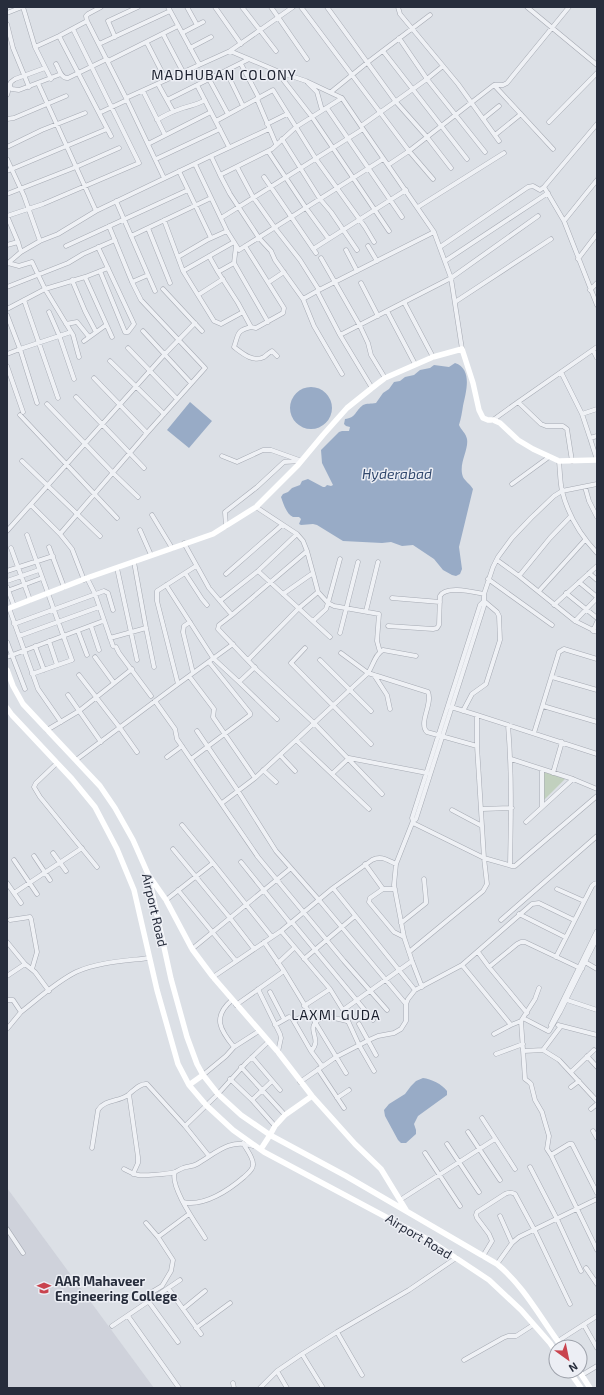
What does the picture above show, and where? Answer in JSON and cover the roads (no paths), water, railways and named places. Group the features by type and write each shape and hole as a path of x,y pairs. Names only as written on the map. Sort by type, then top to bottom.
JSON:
{"main road":[{"path":"10,608 151,555 213,534 256,507 301,461 347,408 385,378 433,357 462,349 473,383 480,414 483,418 500,423 523,443 549,457 559,460 572,461 597,460"},
{"name":"Airport Road","path":"7,670 13,686 23,704 100,786 115,808 133,840 148,874 166,900 192,950 236,1005 278,1052 312,1096 355,1144 380,1169 407,1211"},
{"name":"Airport Road","path":"7,708 12,716 72,779 95,807 117,849 134,890 156,990 178,1064 189,1085 206,1105 233,1130 261,1149 429,1240 489,1280 521,1310 548,1341"},
{"name":"Airport Road","path":"148,874 171,978 189,1044 203,1075 218,1094 241,1115 270,1135 407,1211 497,1264 508,1273 521,1288 557,1339"},
{"path":"189,1085 203,1075"},
{"path":"261,1149 274,1126 285,1115 312,1096"},
{"path":"575,1379 581,1388"},
{"path":"585,1379 590,1388"}],"street":[{"path":"8,7 8,13 22,7 35,47 51,78"},
{"path":"101,7 88,14 86,16 87,21 127,99 164,178"},
{"path":"115,36 108,21 138,7"},
{"path":"187,7 197,25"},
{"path":"215,7 241,44"},
{"path":"242,7 276,51"},
{"path":"271,7 307,58"},
{"path":"99,112 199,64 230,51 293,7"},
{"path":"301,7 409,151 433,179"},
{"path":"328,7 396,102 427,137 450,168"},
{"path":"398,7 400,14 443,66 499,141"},
{"path":"527,7 597,65"},
{"path":"388,166 494,85 503,85 510,81 569,7"},
{"path":"99,44 169,9 199,64"},
{"path":"331,92 430,15"},
{"path":"35,47 87,21"},
{"path":"182,33 202,22"},
{"path":"7,24 13,48 29,87"},
{"path":"56,64 65,79 178,26"},
{"path":"21,252 7,216 30,209 139,163 73,29"},
{"path":"163,34 183,72"},
{"path":"59,36 111,136"},
{"path":"190,48 211,37"},
{"path":"399,38 427,79 485,152"},
{"path":"146,42 166,80"},
{"path":"230,51 282,73 306,81 342,98 434,232 451,278 462,349"},
{"path":"383,51 467,159"},
{"path":"167,100 249,59"},
{"path":"241,64 258,99 276,144"},
{"path":"221,218 347,139 443,66"},
{"path":"7,95 8,86 11,82 45,68"},
{"path":"226,71 243,106"},
{"path":"282,73 282,77 312,117 389,231"},
{"path":"8,86 12,89 20,90 61,74"},
{"path":"549,122 597,74"},
{"path":"210,79 228,114"},
{"path":"306,81 317,92 322,110"},
{"path":"38,83 96,212"},
{"path":"158,84 173,111"},
{"path":"197,85 229,148"},
{"path":"494,85 553,149"},
{"path":"216,121 273,90 316,158 374,242"},
{"path":"142,91 165,135"},
{"path":"7,119 14,118 66,96"},
{"path":"220,175 268,151 296,126 342,98"},
{"path":"157,120 173,111 187,106 198,105 205,100"},
{"path":"483,119 499,106"},
{"path":"327,108 347,139 402,216"},
{"path":"148,144 211,112"},
{"path":"7,148 57,124 85,113"},
{"path":"267,124 287,114"},
{"path":"495,135 520,114"},
{"path":"440,247 528,187 533,186 540,190 544,187 597,124"},
{"path":"9,170 107,129"},
{"path":"156,159 220,129"},
{"path":"7,263 21,252 40,241 58,234 116,201 269,129"},
{"path":"592,129 597,133"},
{"path":"282,139 320,199 331,212 357,250"},
{"path":"7,194 76,167 118,148"},
{"path":"268,151 285,178 328,238"},
{"path":"418,207 504,153"},
{"path":"211,156 238,206 303,299 314,326 342,374"},
{"path":"7,159 9,170 22,189 40,241"},
{"path":"195,164 227,231 239,250 383,159"},
{"path":"236,167 253,197 300,260 318,290 340,335 372,388"},
{"path":"179,171 211,238"},
{"path":"264,177 316,253"},
{"path":"564,221 597,180"},
{"path":"544,187 564,221 597,305"},
{"path":"66,246 188,190"},
{"path":"313,249 328,238 406,190"},
{"path":"445,260 548,193"},
{"path":"131,236 211,198"},
{"path":"116,201 155,291"},
{"path":"340,335 451,278 538,216"},
{"path":"164,220 183,271 214,321 220,324 243,312"},
{"path":"60,534 205,368 180,339 141,300 109,226"},
{"path":"148,228 170,283"},
{"path":"178,257 211,238 227,231"},
{"path":"303,299 434,232"},
{"path":"578,259 597,234"},
{"path":"455,302 551,239"},
{"path":"7,287 68,263 83,254 115,240"},
{"path":"7,245 18,242"},
{"path":"183,271 209,256 235,244"},
{"path":"235,244 234,263 268,322"},
{"path":"245,246 269,282 284,310 283,313 256,328 251,327 241,330 237,333 234,347 247,357 258,359 272,351 277,356"},
{"path":"368,246 377,261"},
{"path":"98,247 134,324 126,333 100,271"},
{"path":"346,250 357,271"},
{"path":"209,256 251,327"},
{"path":"321,258 360,326 368,343 371,355 385,378"},
{"path":"7,263 19,266 32,262 37,275 74,338 79,357"},
{"path":"218,272 234,263"},
{"path":"7,309 45,289 85,277 108,268"},
{"path":"269,282 284,272"},
{"path":"132,282 148,275"},
{"path":"85,277 112,337"},
{"path":"198,296 223,279"},
{"path":"72,280 96,332"},
{"path":"361,283 378,316"},
{"path":"590,290 597,283"},
{"path":"163,289 202,330"},
{"path":"24,300 58,398"},
{"path":"404,302 433,357"},
{"path":"387,311 415,364"},
{"path":"49,312 59,335 74,379"},
{"path":"7,316 38,403"},
{"path":"66,324 77,322 89,337"},
{"path":"7,531 164,355 195,323"},
{"path":"84,341 106,324"},
{"path":"143,331 191,383"},
{"path":"7,354 71,332"},
{"path":"493,420 597,347"},
{"path":"128,348 177,399"},
{"path":"593,350 597,358"},
{"path":"110,361 164,414"},
{"path":"7,366 21,413 117,518"},
{"path":"561,372 582,414 597,460"},
{"path":"94,378 147,433"},
{"path":"76,397 144,468"},
{"path":"518,402 541,424 546,426 566,427 572,461"},
{"path":"47,404 138,497"},
{"path":"582,414 597,409"},
{"path":"590,438 597,436"},
{"path":"222,456 237,462 263,450 271,450 301,461"},
{"path":"512,484 549,457"},
{"path":"559,460 562,491 571,516 585,540 597,553"},
{"path":"22,461 100,536"},
{"path":"226,526 225,512 257,487 284,462 301,461"},
{"path":"422,987 404,937 401,923 395,889 396,864 413,822 416,819 450,707 484,606 484,594 488,579 497,560 512,538 550,500 562,491 597,484"},
{"path":"585,487 589,501 597,517"},
{"path":"31,505 60,534 72,549 95,594 103,621 114,646 151,696"},
{"path":"256,507 297,534 307,551 318,592 328,603 334,606 366,610 379,614 377,641 380,652"},
{"path":"152,515 172,548"},
{"path":"519,576 550,538 571,516"},
{"path":"226,574 282,525"},
{"path":"140,530 151,555"},
{"path":"220,601 258,571 297,534"},
{"path":"27,535 72,660 32,674"},
{"path":"539,591 585,540"},
{"path":"184,543 209,588 232,615"},
{"path":"49,547 64,587"},
{"path":"11,548 30,600"},
{"path":"307,551 218,627 232,644 314,723 382,794"},
{"path":"7,571 53,556"},
{"path":"313,621 326,609 340,559"},
{"path":"497,560 539,591 576,622 595,632 597,622"},
{"path":"134,562 154,667"},
{"path":"340,633 358,562"},
{"path":"366,610 378,562"},
{"path":"178,684 157,601 157,592 196,566"},
{"path":"554,605 597,566"},
{"path":"116,568 137,660"},
{"path":"7,581 39,570"},
{"path":"258,571 330,637"},
{"path":"283,594 313,572"},
{"path":"185,573 202,600 207,605"},
{"path":"589,574 597,580"},
{"path":"42,578 8,590 10,608 14,624 38,689 60,722"},
{"path":"488,579 552,625"},
{"path":"576,622 597,598 579,582"},
{"path":"166,585 213,658 277,718"},
{"path":"388,626 437,628 439,625 440,596 442,593 445,591 468,590 484,594"},
{"path":"14,624 104,591 108,593 113,610"},
{"path":"248,660 299,608 318,592"},
{"path":"566,593 597,618"},
{"path":"392,598 440,602"},
{"path":"463,711 472,694 486,684 500,640 499,616 497,612 484,600"},
{"path":"19,636 99,607"},
{"path":"7,657 103,621"},
{"path":"190,622 184,626 183,632 193,673"},
{"path":"91,626 99,650"},
{"path":"110,638 146,628"},
{"path":"78,630 87,655"},
{"path":"48,641 57,665"},
{"path":"7,642 25,689"},
{"path":"76,760 232,644"},
{"path":"35,646 44,670"},
{"path":"305,648 290,664 371,744"},
{"path":"534,733 559,652 564,649 597,659"},
{"path":"222,803 255,778 368,672 373,666 380,652 383,650 416,656"},
{"path":"341,653 368,672 428,692 430,695 423,725 424,729 427,732 477,746"},
{"path":"94,657 114,682"},
{"path":"320,660 371,711"},
{"path":"191,759 250,716 250,713 209,662"},
{"path":"239,682 255,667"},
{"path":"47,730 79,711 132,669"},
{"path":"374,674 387,695 390,709"},
{"path":"79,675 137,752"},
{"path":"188,676 214,709 214,717 255,778"},
{"path":"552,676 597,690"},
{"path":"68,695 101,742"},
{"path":"155,701 175,729 177,739 258,857 387,1010"},
{"path":"543,706 597,722"},
{"path":"450,707 477,714 597,754"},
{"path":"409,952 485,888 482,810 477,746 477,714"},
{"path":"508,725 511,759 512,808 510,865"},
{"path":"197,731 238,791 276,851 406,1004"},
{"path":"413,822 412,818 426,773 441,736"},
{"path":"296,740 369,809"},
{"path":"553,772 562,742"},
{"path":"167,757 182,746"},
{"path":"280,755 296,771"},
{"path":"348,758 426,773"},
{"path":"332,774 348,758"},
{"path":"511,759 553,772 597,789"},
{"path":"57,763 34,786 40,797 97,867"},
{"path":"542,769 542,807"},
{"path":"263,770 276,782"},
{"path":"526,822 573,779"},
{"path":"413,822 484,858 512,866 517,864 597,796"},
{"path":"482,810 512,808"},
{"path":"452,810 482,826"},
{"path":"182,825 272,937"},
{"path":"501,920 597,836"},
{"path":"14,893 82,848"},
{"path":"173,849 254,949"},
{"path":"53,853 66,871"},
{"path":"34,856 50,880"},
{"path":"213,977 281,931 365,864 377,857 381,857 396,864"},
{"path":"14,860 37,894"},
{"path":"240,862 315,949 373,1020"},
{"path":"166,900 213,863"},
{"path":"365,864 383,889"},
{"path":"192,950 291,868"},
{"path":"401,923 426,903 424,879"},
{"path":"7,883 21,903"},
{"path":"556,957 592,886 597,883"},
{"path":"333,888 415,990"},
{"path":"395,889 383,889 370,898 369,902 394,932 404,937"},
{"path":"557,889 584,901"},
{"path":"178,890 236,961"},
{"path":"300,1082 336,1057 368,1040 401,1030 406,1021 406,1004 415,990 462,965 532,904 539,903 574,920"},
{"path":"519,914 565,937"},
{"path":"304,959 355,916"},
{"path":"10,920 30,917 32,921 37,952 32,969"},
{"path":"281,931 330,989 343,1010 359,1045 374,1071"},
{"path":"522,1020 548,1031 550,1029 597,931"},
{"path":"552,1024 567,1000 580,968 585,962 597,939"},
{"path":"7,942 25,964 32,969 49,991"},
{"path":"264,942 284,971 346,1073"},
{"path":"489,967 522,942 528,942 580,968"},
{"path":"278,963 294,948"},
{"path":"478,952 527,1013"},
{"path":"7,1029 21,1012 76,972 91,967 149,958"},
{"path":"343,1010 412,961"},
{"path":"585,962 597,969"},
{"path":"7,976 25,964"},
{"path":"462,965 511,1025"},
{"path":"236,1005 284,971"},
{"path":"494,1034 522,1020 539,988"},
{"path":"304,1006 330,989"},
{"path":"258,990 280,1038 278,1052"},
{"path":"270,992 284,1019"},
{"path":"7,1000 13,1000 21,1012"},
{"path":"232,1000 224,1006 220,1027 234,1047"},
{"path":"567,1000 597,1010"},
{"path":"294,1021 309,1013"},
{"path":"312,1051 316,1042 312,1028 315,1022 326,1016 347,1021"},
{"path":"275,1025 290,1017 322,1066"},
{"path":"522,1020 525,1080 530,1082 535,1100 543,1115 549,1136 547,1149 597,1250"},
{"path":"359,1024 376,1055"},
{"path":"552,1024 597,1035"},
{"path":"543,1050 561,1026"},
{"path":"203,1075 226,1056 234,1047 259,1031"},
{"path":"185,1126 268,1042"},
{"path":"496,1054 523,1044"},
{"path":"524,1051 543,1050 559,1060 597,1103 591,1109"},
{"path":"571,1072 594,1050"},
{"path":"587,1056 597,1067"},
{"path":"252,1057 280,1090"},
{"path":"242,1068 285,1115"},
{"path":"318,1069 344,1108"},
{"path":"230,1079 252,1100 274,1126"},
{"path":"252,1100 272,1081"},
{"path":"570,1087 579,1081"},
{"path":"92,1148 98,1110 104,1104 125,1097 140,1085 147,1084 185,1126 209,1156"},
{"path":"337,1098 349,1090"},
{"path":"129,1094 138,1157 138,1163 133,1174"},
{"path":"482,1118 515,1169"},
{"path":"593,1131 597,1138"},
{"path":"468,1132 500,1180"},
{"path":"400,1200 495,1139"},
{"path":"124,1169 139,1176 175,1172 182,1168 197,1164 233,1144 243,1143 261,1149"},
{"path":"183,1202 187,1203 202,1201 219,1195 250,1171 253,1167 253,1161 243,1143"},
{"path":"447,1144 479,1192"},
{"path":"551,1155 569,1144 572,1144 597,1193"},
{"path":"425,1153 460,1206"},
{"path":"530,1167 557,1219 581,1271"},
{"path":"175,1172 173,1176 177,1189 189,1214 205,1238"},
{"path":"483,1256 492,1240 477,1218 477,1212 508,1192 515,1194 570,1304"},
{"path":"497,1264 512,1243 519,1237 597,1199"},
{"path":"158,1237 189,1214"},
{"path":"500,1216 512,1243"},
{"path":"146,1223 172,1257 173,1265 162,1286 146,1296 146,1298 178,1342"},
{"path":"7,1229 23,1253"},
{"path":"260,1388 277,1371 302,1354 409,1290 456,1258"},
{"path":"586,1268 597,1284"},
{"path":"112,1326 180,1280"},
{"path":"168,1288 201,1334"},
{"path":"182,1309 205,1291"},
{"path":"196,1328 230,1303"},
{"path":"128,1316 179,1388"},
{"path":"561,1339 597,1317"},
{"path":"464,1360 503,1338 508,1336 516,1336 533,1325"},
{"path":"584,1325 597,1348"},
{"path":"337,1332 362,1375"},
{"path":"302,1354 322,1388"},
{"path":"277,1371 287,1388"},
{"path":"233,1383 234,1388"}],"water":[{"name":"Hyderabad","path":"455,363 461,366 464,370 467,382 459,425 467,439 467,448 462,467 463,477 473,489 459,547 462,569 460,574 456,576 443,570 434,559 413,545 402,546 391,542 343,541 317,525 299,524 301,519 299,517 293,517 288,513 281,497 292,488 300,485 302,481 308,479 323,487 333,485 322,463 321,450 339,432 349,431 350,427 344,424 345,419 353,416 363,405 376,403 394,382 400,381 405,377 414,375 420,370 430,368 434,365 449,367"},
{"path":"307,387 315,387 326,393 332,404 332,412 326,423 315,429 307,429 296,423 290,412 290,404 296,393"},
{"path":"190,402 212,421 189,448 167,430"},
{"path":"423,1078 442,1086 447,1091 447,1095 418,1116 414,1124 416,1134 406,1143 401,1143 385,1116 384,1110 389,1104 405,1094 416,1081"}],"place":[{"name":"AAR Mahaveer Engineering College","path":"44,1288"}],"district":[{"name":"MADHUBAN COLONY","path":"224,75"},
{"name":"LAXMI GUDA","path":"336,1015"}]}
